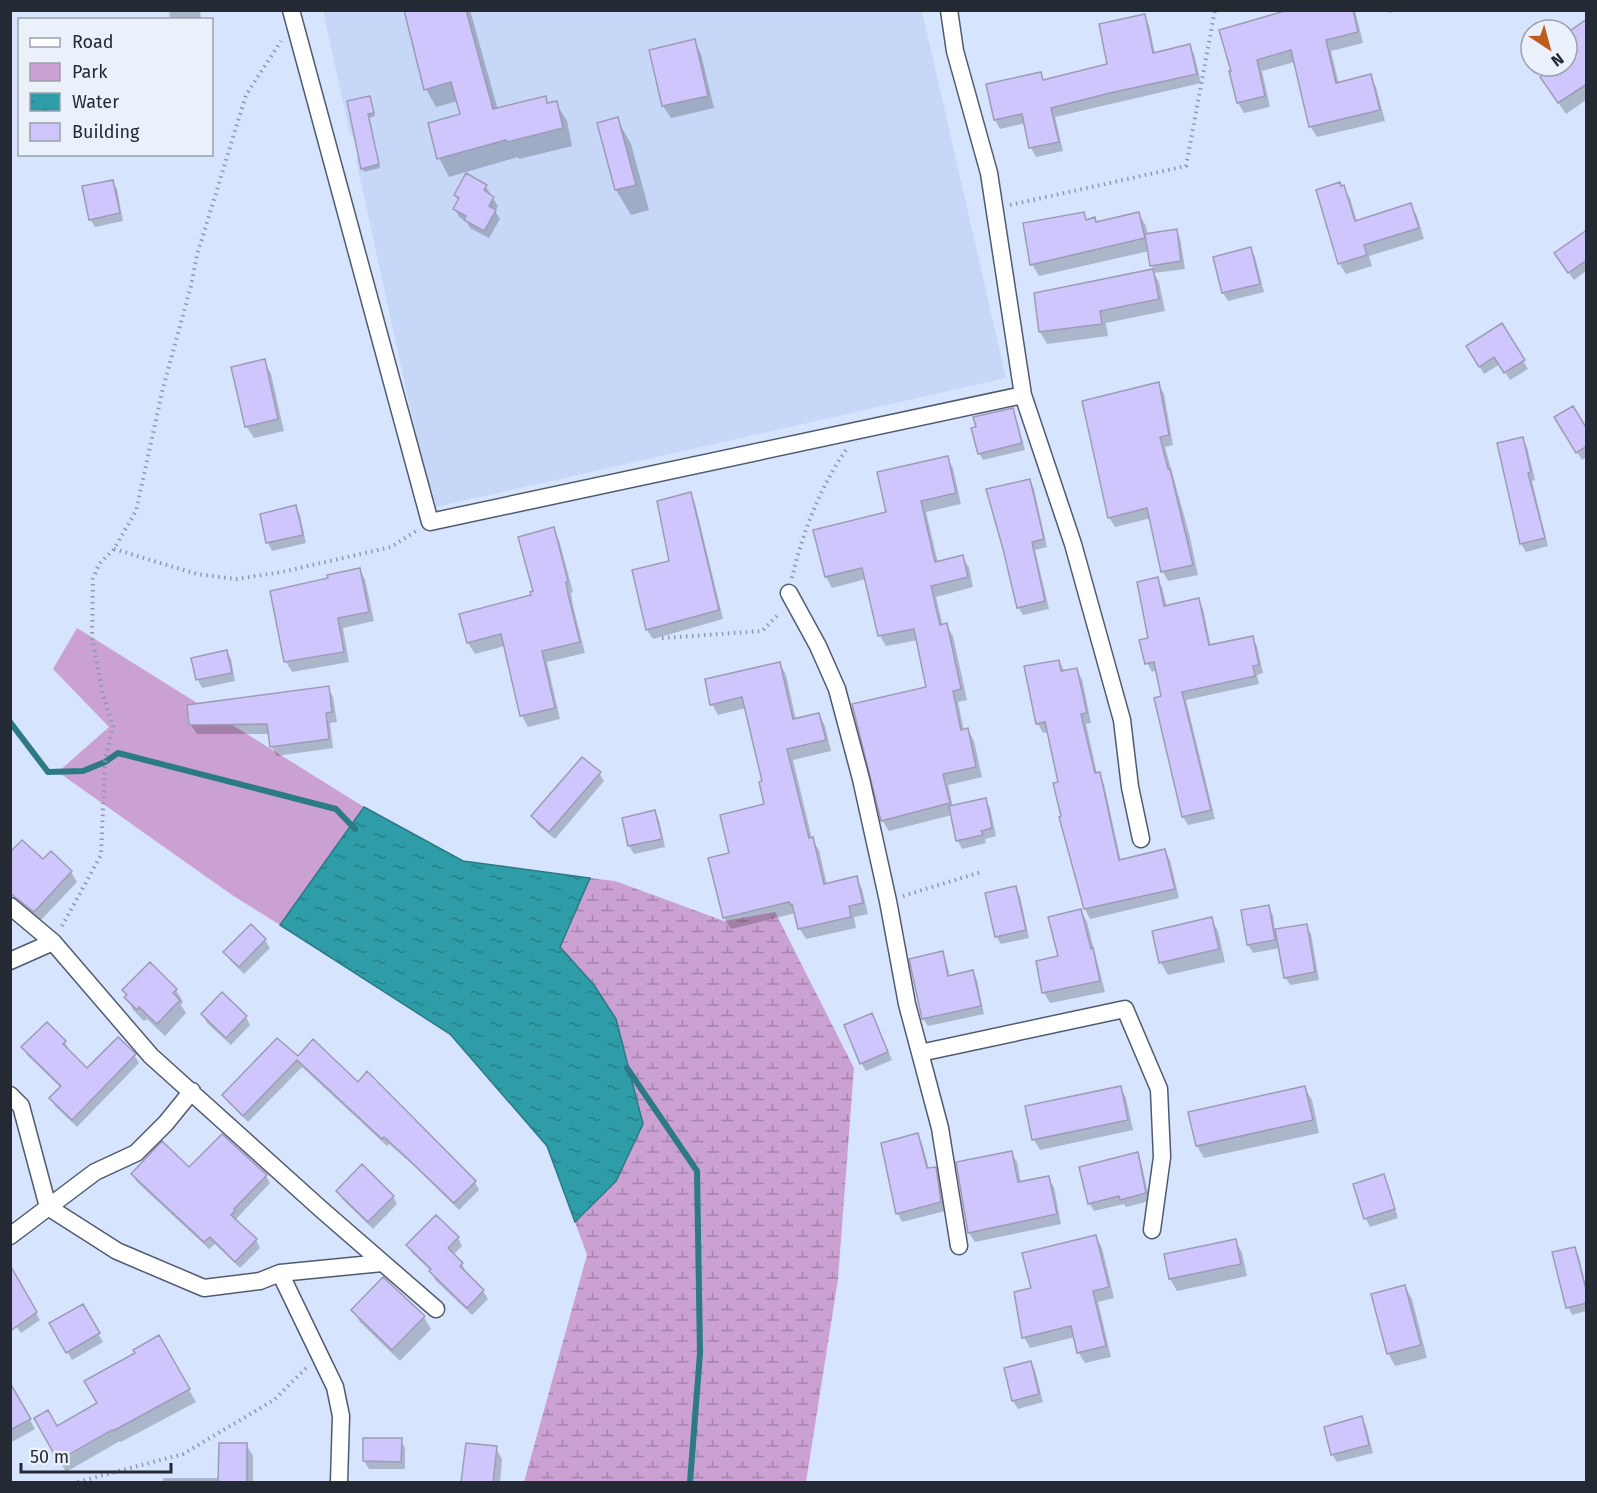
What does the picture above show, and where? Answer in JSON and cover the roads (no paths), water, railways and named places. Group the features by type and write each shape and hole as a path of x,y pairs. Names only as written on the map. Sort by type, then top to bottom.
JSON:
{"street":[{"path":"949,10 955,51 989,173 1023,395 1073,544 1122,720 1130,787 1141,839"},
{"path":"292,16 430,522 1023,395"},
{"path":"789,593 818,646 837,689 861,779 888,901 907,1004 940,1128 959,1246"},
{"path":"10,906 53,942 152,1056 435,1309"},
{"path":"10,960 53,942"},
{"path":"920,1053 1125,1009 1159,1089 1162,1157 1152,1230"},
{"path":"10,1236 95,1172 136,1153 166,1123 192,1091"},
{"path":"10,1095 21,1106 48,1207 117,1251 204,1288 260,1281 280,1273 382,1263"},
{"path":"280,1273 335,1387 341,1416 339,1482"}],"water":[{"path":"364,807 463,861 590,878 560,947 594,985 616,1019 643,1124 616,1181 575,1222 547,1146 450,1034 280,925"}],"waterway":[{"path":"10,722 48,772 83,771 105,762 118,753 336,809 355,829"},
{"path":"627,1068 697,1171 700,1353 690,1482"}]}
